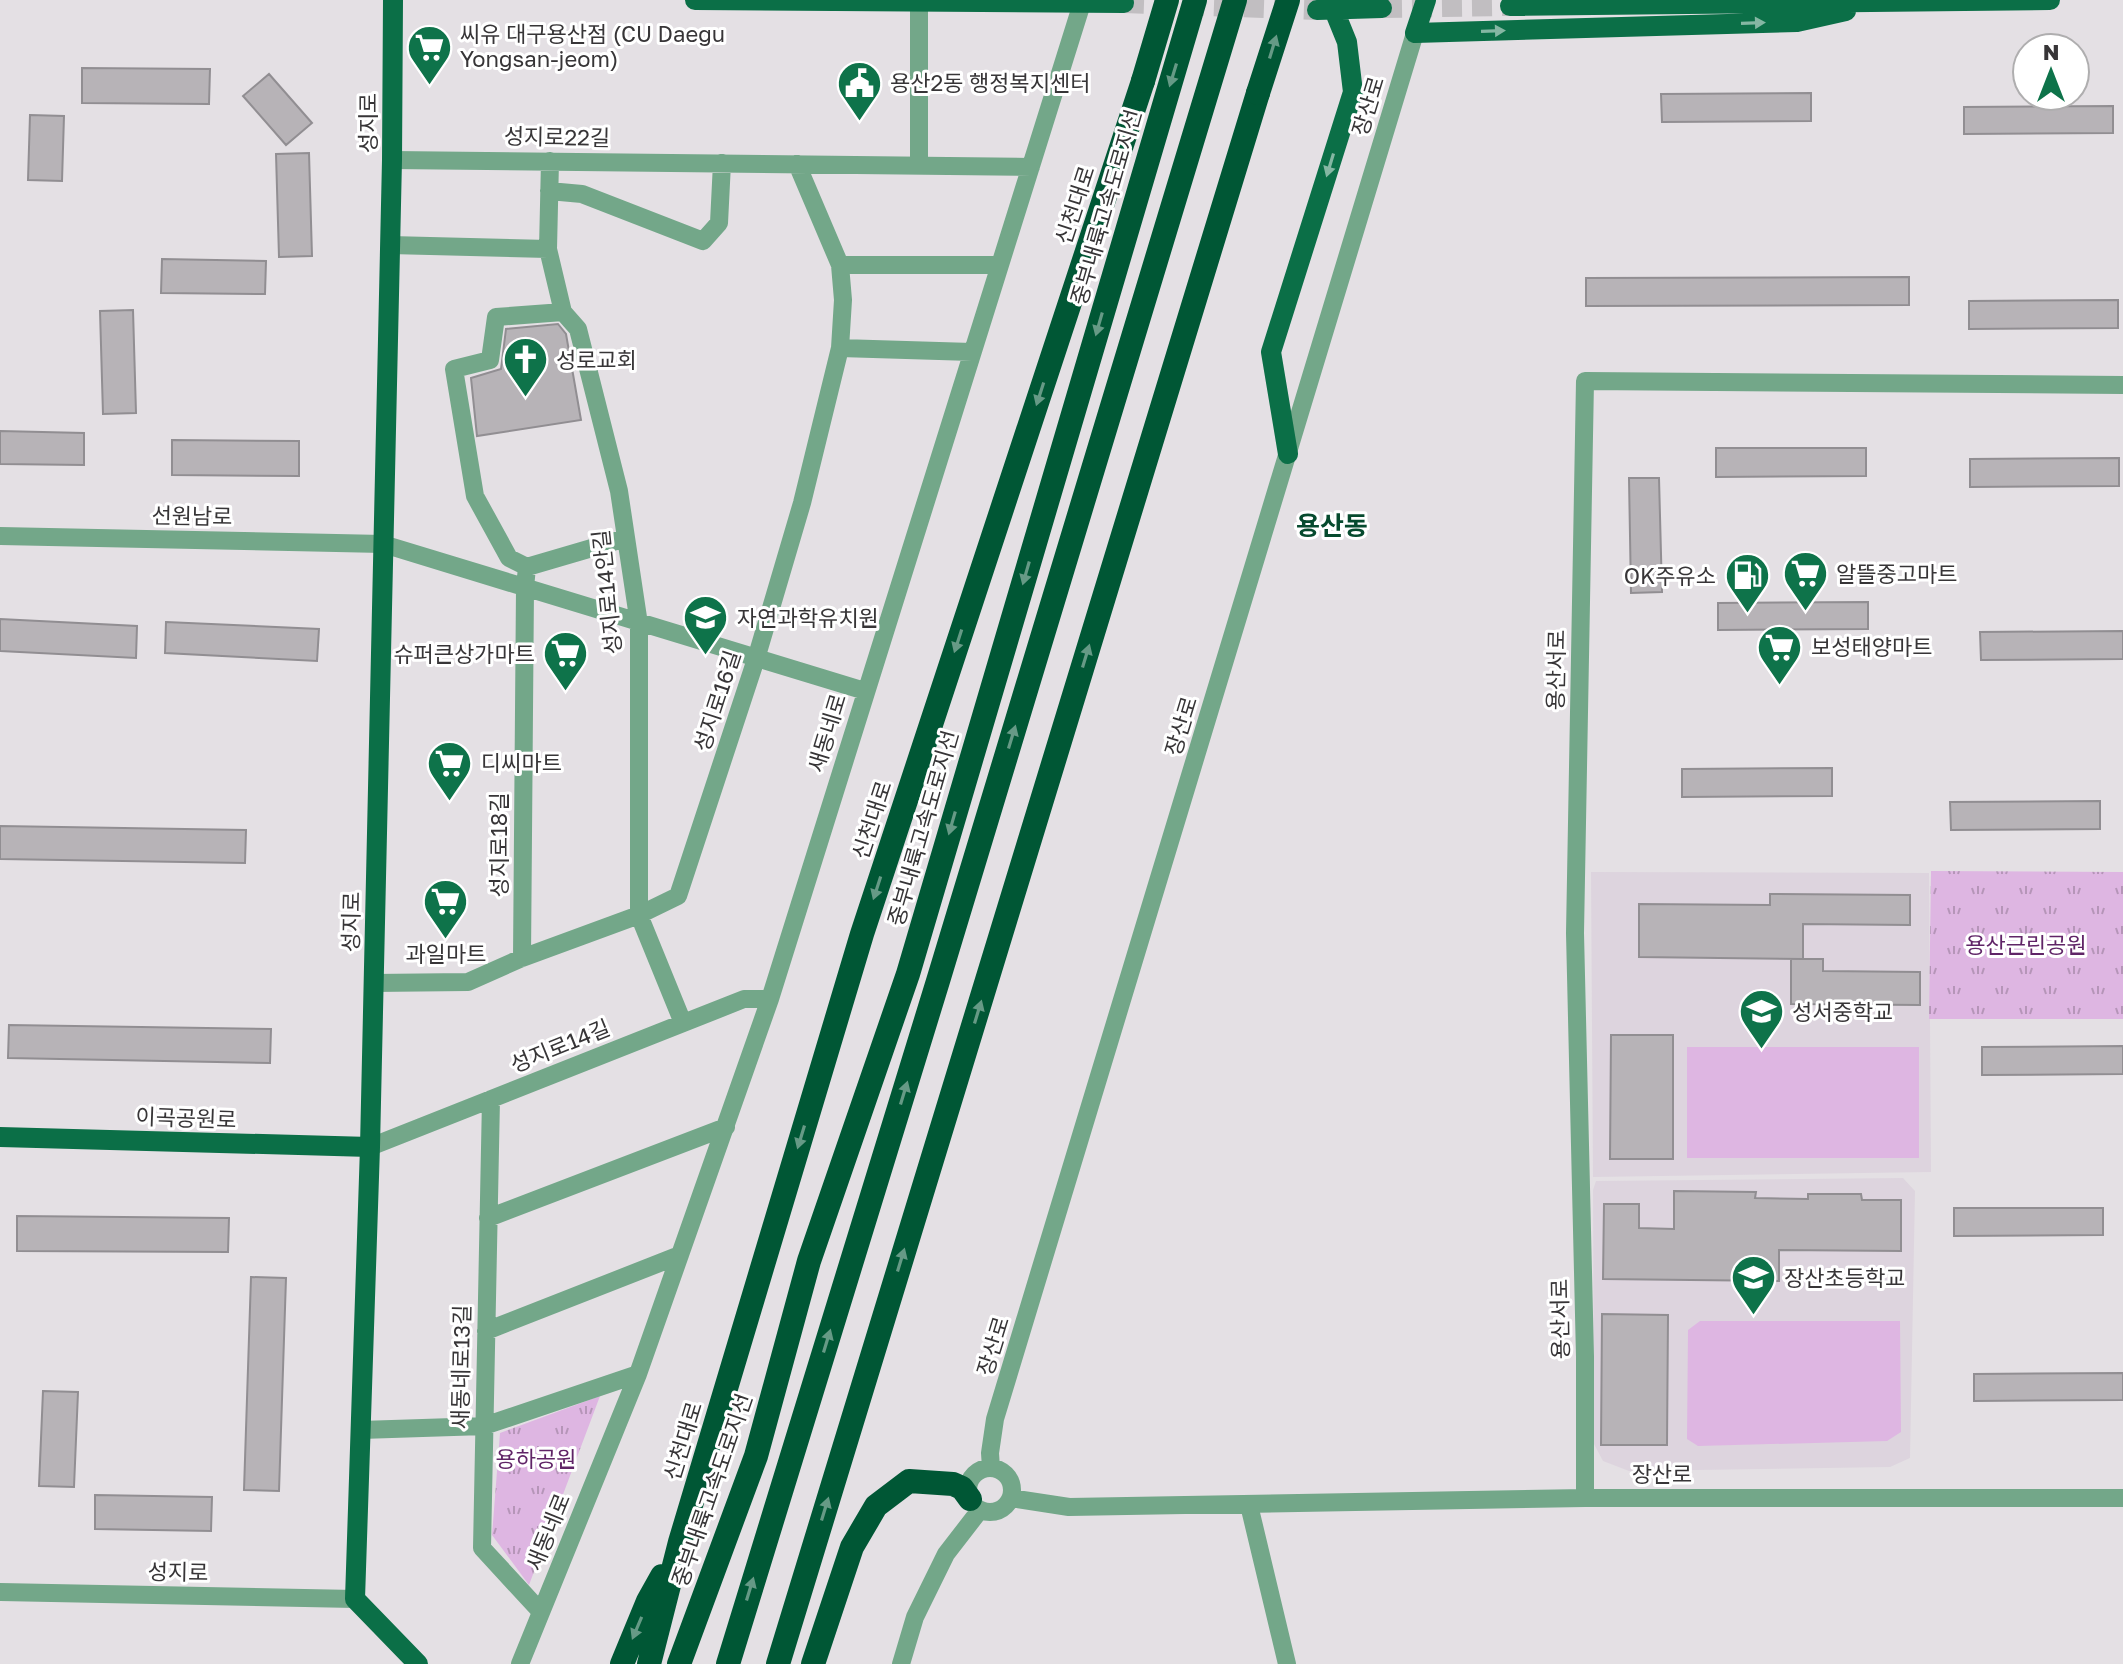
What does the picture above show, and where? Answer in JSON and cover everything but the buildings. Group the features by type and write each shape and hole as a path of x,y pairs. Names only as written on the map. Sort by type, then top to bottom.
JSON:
{"highway":[{"name":"신천대로","path":"649,1664 680,1542 862,934 1167,0"},
{"name":"중부내륙고속도로지선","path":"679,1664 756,1456 809,1261 908,974 1195,0"},
{"path":"728,1664 948,951 1235,0"},
{"path":"778,1664 1288,0"},
{"path":"813,1664 852,1547 876,1506 909,1481 953,1484 962,1488 975,1504"},
{"path":"622,1664 648,1601 680,1542"}],"main road":[{"name":"성지로","path":"355,1599 370,1147 393,0"},
{"path":"695,0 1124,3"},
{"name":"장산로","path":"1415,33 1426,0"},
{"path":"1510,6 2050,0"},
{"path":"1415,33 1797,22 1886,1"},
{"path":"1288,454 1271,352 1353,92 1347,42 1334,7 1382,8"},
{"name":"이곡공원로","path":"0,1137 370,1147"},
{"path":"355,1599 418,1664"}],"street":[{"name":"새동네로","path":"520,1664 638,1374 770,999 1083,1"},
{"path":"919,2 919,166"},
{"name":"장산로","path":"991,1468 995,1419 1415,33"},
{"name":"성지로22길","path":"392,160 1031,167"},
{"name":"성지로14안길","path":"550,161 548,249 563,312 578,329 619,491 639,624 639,915 683,1023"},
{"path":"549,191 582,194 703,241 719,223 722,163"},
{"name":"성지로16길","path":"373,983 468,982 522,958 639,915 678,896 756,659 802,503 840,348 843,300 840,265 797,164"},
{"path":"390,245 548,249"},
{"path":"840,265 1000,265"},
{"path":"563,312 496,317 490,360 454,369 475,496 509,558 527,567 626,538"},
{"path":"840,348 972,352"},
{"name":"용산서로","path":"1585,1498 1585,1357 1575,933 1585,381 2123,385"},
{"name":"선원남로","path":"0,536 383,544"},
{"path":"383,544 865,691"},
{"name":"성지로18길","path":"522,958 527,567"},
{"name":"성지로14길","path":"370,1147 744,999 770,999"},
{"name":"새동네로13길","path":"491,1099 482,1548 541,1612"},
{"path":"488,1218 726,1127"},
{"path":"486,1331 680,1255"},
{"path":"361,1430 484,1426 638,1374"},
{"path":"998,1469 1009,1478 1013,1491 1011,1498 995,1511 975,1504 968,1491 972,1477 977,1471 998,1469"},
{"name":"장산로","path":"1011,1498 1069,1507 1585,1498 2123,1498"},
{"path":"901,1664 915,1617 975,1504"},
{"path":"1249,1505 1287,1664"},
{"name":"성지로","path":"0,1592 355,1599"}],"shaded area":[{"name":"성서중학교","path":"1591,872 1929,873 1931,1172 1593,1177"},
{"name":"장산초등학교","path":"1903,1178 1915,1191 1910,1458 1890,1467 1629,1471 1603,1461 1594,1444 1593,1190 1596,1181"}],"green space":[{"name":"용산근린공원","path":"1931,871 2123,872 2123,1019 1929,1019"},
{"path":"1687,1047 1919,1047 1919,1158 1687,1158"},
{"path":"1700,1321 1900,1321 1901,1432 1887,1441 1698,1446 1687,1439 1688,1330"},
{"name":"용하공원","path":"600,1396 529,1585 492,1535 500,1433"}],"tunnel":[{"path":"1124,3 1317,10"},
{"path":"1382,8 1510,6"}],"place":[{"name":"씨유 대구용산점 (CU Daegu Yongsan-jeom)","path":"429,86"},
{"name":"용산2동 행정복지센터","path":"859,122"},
{"name":"성로교회","path":"525,399"},
{"name":"알뜰중고마트","path":"1805,613"},
{"name":"OK주유소","path":"1747,615"},
{"name":"자연과학유치원","path":"706,657"},
{"name":"보성태양마트","path":"1780,686"},
{"name":"슈퍼큰상가마트","path":"566,693"},
{"name":"디씨마트","path":"450,802"},
{"name":"과일마트","path":"446,940"},
{"name":"성서중학교","path":"1761,1051"},
{"name":"장산초등학교","path":"1753,1317"}],"district":[{"name":"용산동","path":"1332,526"}]}
